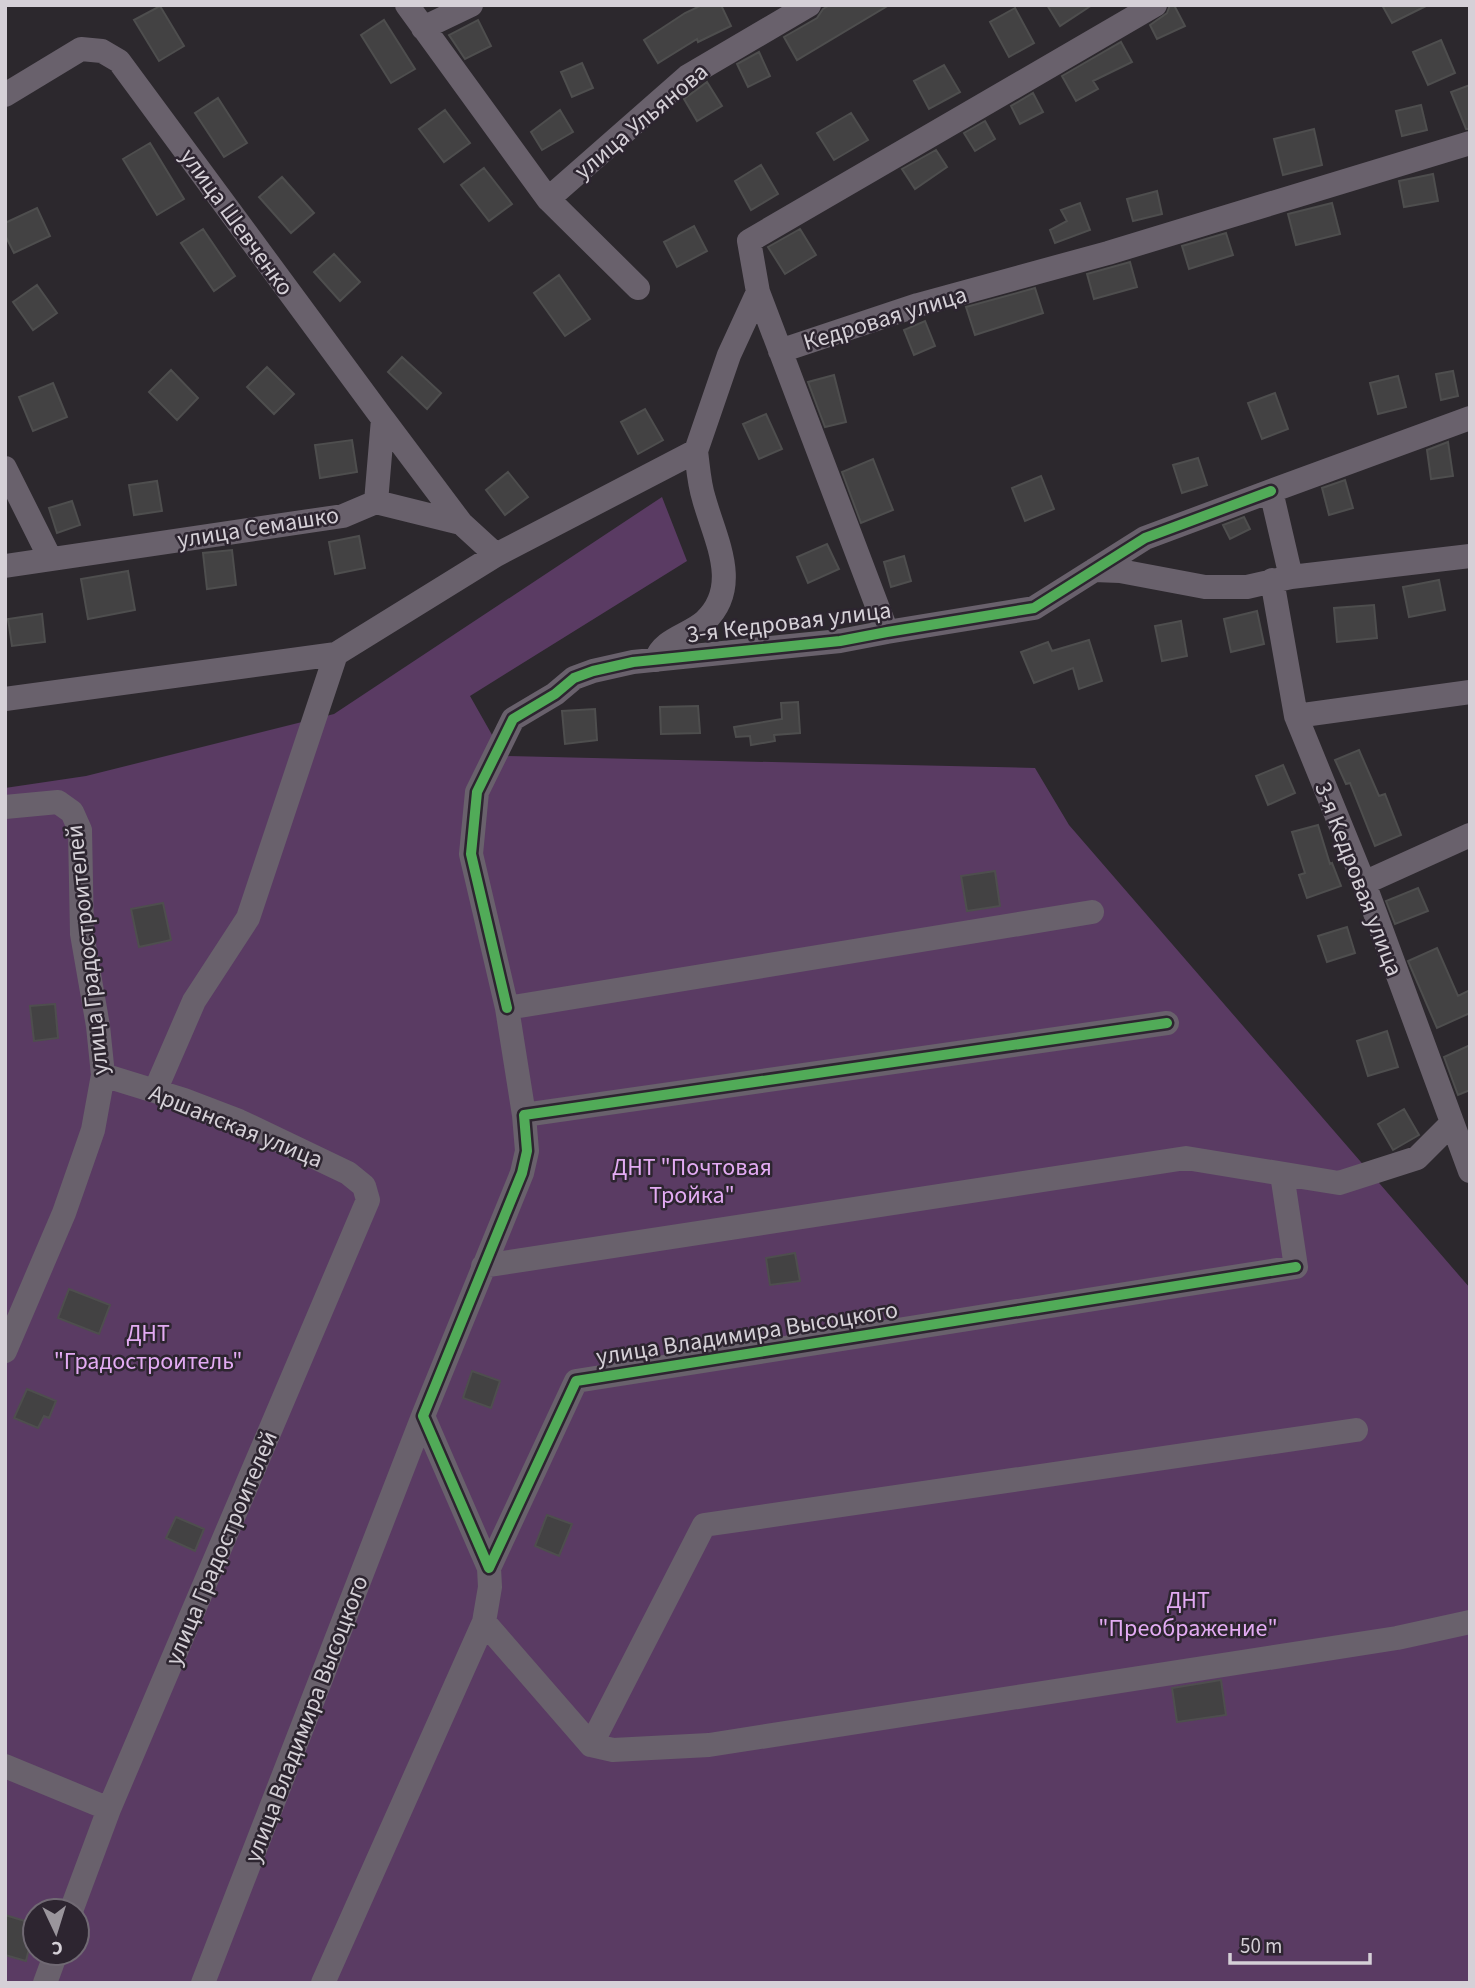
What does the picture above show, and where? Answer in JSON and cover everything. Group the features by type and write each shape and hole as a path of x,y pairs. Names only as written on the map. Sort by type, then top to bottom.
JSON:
{"street":[{"path":"407,5 548,199 638,288"},
{"path":"423,28 471,5"},
{"name":"улица Ульянова","path":"548,199 688,76 809,5"},
{"name":"Кедровая улица","path":"1155,5 749,241 758,292 780,351 918,305 1108,253 1470,143"},
{"name":"улица Шевченко","path":"5,95 81,49 102,51 118,61 461,523"},
{"path":"656,660 661,649 703,623 714,612 724,587 723,560 703,495 696,451 729,355 758,292"},
{"path":"780,351 887,632"},
{"path":"1094,570 1145,538 1470,418"},
{"path":"383,419 376,502 461,523 496,555"},
{"path":"5,699 337,654 496,555 696,451"},
{"path":"5,468 50,558"},
{"name":"3-я Кедровая улица","path":"1271,492 1296,716 1460,1131 1470,1171"},
{"name":"улица Семашко","path":"5,566 343,516 376,502"},
{"path":"1094,570 1120,571 1205,587 1247,587 1282,579 1470,556"},
{"name":"3-я Кедровая улица","path":"471,854 477,792 513,719 555,694 574,678 593,671 656,660 840,641 1034,608 1094,570"},
{"path":"155,1091 194,1001 248,918 337,654"},
{"path":"1296,716 1470,692"},
{"path":"5,719 35,695"},
{"name":"улица Градостроителей","path":"5,807 58,803 72,812 80,830 82,934 98,1026 103,1075 93,1130 68,1201 5,1351"},
{"path":"1364,883 1470,835"},
{"name":"улица Владимира Высоцкого","path":"203,1983 423,1416 522,1173 527,1152 524,1115 507,1008 471,854"},
{"path":"507,1008 1092,912"},
{"path":"524,1115 1167,1023"},
{"name":"Аршанская улица","path":"103,1075 239,1121 348,1173 364,1186"},
{"path":"483,1266 1186,1158 1339,1183 1417,1158 1460,1131"},
{"name":"улица Владимира Высоцкого","path":"489,1568 576,1381 1296,1267 1282,1174"},
{"name":"улица Градостроителей","path":"76,1897 109,1810 346,1257 368,1200 364,1186"},
{"name":"улица Владимира Высоцкого","path":"323,1983 484,1622 490,1587 489,1568 423,1416"},
{"path":"591,1745 704,1525 1356,1430"},
{"path":"484,1622 591,1745 613,1750 647,1750 709,1745 1398,1638 1470,1622"},
{"path":"5,1766 109,1810"}],"green space":[{"path":"662,497 687,561 470,696 504,756 1035,768 1069,825 1470,1288 1470,1983 5,1983 5,788 86,776 334,714"}],"building":[{"path":"702,5 721,5 731,26 698,42 697,39 658,63 644,40"},
{"path":"830,5 889,5 797,60 784,37 817,18 823,9"},
{"path":"1047,5 1092,5 1060,26"},
{"path":"1170,5 1174,5 1185,26 1157,39 1150,25 1167,13"},
{"path":"1382,5 1428,5 1392,23"},
{"path":"160,6 184,46 159,61 134,20"},
{"path":"1015,8 1034,43 1009,57 990,22"},
{"path":"384,20 415,69 391,83 361,35"},
{"path":"478,20 491,46 465,59 449,35"},
{"path":"1441,40 1455,73 1428,85 1413,52"},
{"path":"1121,42 1132,62 1093,81 1098,89 1076,101 1062,76"},
{"path":"759,52 770,76 748,87 737,64"},
{"path":"582,63 593,88 572,97 561,72"},
{"path":"944,65 960,92 929,109 914,81"},
{"path":"707,82 722,106 697,121 684,99"},
{"path":"1470,85 1470,129 1466,129 1451,92"},
{"path":"1033,93 1043,112 1020,124 1011,106"},
{"path":"218,98 247,143 224,157 195,113"},
{"path":"1421,105 1427,130 1402,136 1396,111"},
{"path":"445,110 470,143 444,162 419,129"},
{"path":"560,110 573,132 542,150 531,132"},
{"path":"851,113 868,140 834,160 817,133"},
{"path":"985,121 995,139 975,151 964,133"},
{"path":"1314,129 1322,165 1283,175 1274,139"},
{"path":"150,143 184,199 157,215 123,159"},
{"path":"936,150 947,167 915,189 902,169"},
{"path":"761,165 778,194 751,210 735,181"},
{"path":"484,168 512,204 489,221 461,185"},
{"path":"1433,174 1438,201 1404,207 1399,181"},
{"path":"282,177 314,213 291,233 259,197"},
{"path":"1157,191 1162,214 1133,221 1127,199"},
{"path":"1080,203 1090,230 1055,243 1050,230 1067,221 1061,210"},
{"path":"1332,203 1340,234 1296,245 1288,214"},
{"path":"37,208 50,236 14,253 5,235 5,223"},
{"path":"694,226 707,251 677,267 664,242"},
{"path":"203,229 235,276 214,291 181,243"},
{"path":"800,229 816,255 785,274 768,247"},
{"path":"1226,233 1233,255 1189,269 1182,246"},
{"path":"334,254 360,282 340,301 314,272"},
{"path":"1130,262 1137,287 1094,299 1087,274"},
{"path":"559,275 590,319 565,336 534,293"},
{"path":"37,285 57,313 33,330 13,302"},
{"path":"1035,288 1043,313 975,335 966,307"},
{"path":"925,321 935,346 914,355 904,330"},
{"path":"402,357 441,393 427,409 388,372"},
{"path":"267,367 294,394 274,414 247,387"},
{"path":"171,370 198,398 177,420 149,392"},
{"path":"1453,371 1458,396 1441,400 1436,374"},
{"path":"834,375 846,422 825,427 808,382"},
{"path":"1398,376 1406,407 1378,414 1370,383"},
{"path":"53,383 67,417 33,431 19,397"},
{"path":"1275,393 1288,429 1262,439 1248,403"},
{"path":"645,409 663,440 638,454 621,422"},
{"path":"766,414 782,449 759,459 743,424"},
{"path":"352,440 357,472 320,478 315,445"},
{"path":"1448,442 1453,476 1431,479 1427,450"},
{"path":"1198,458 1207,485 1182,493 1173,465"},
{"path":"873,459 893,510 861,523 842,472"},
{"path":"508,472 528,497 505,515 486,490"},
{"path":"1041,476 1054,509 1025,521 1012,488"},
{"path":"1345,480 1353,508 1329,515 1322,488"},
{"path":"157,481 162,511 134,515 129,485"},
{"path":"72,501 80,525 57,533 49,508"},
{"path":"1244,517 1250,529 1230,539 1223,525"},
{"path":"359,536 365,568 335,574 329,542"},
{"path":"827,544 839,569 808,583 797,557"},
{"path":"232,550 236,585 207,589 203,553"},
{"path":"904,556 911,581 891,587 884,562"},
{"path":"128,571 135,610 88,619 81,579"},
{"path":"1439,580 1445,610 1409,617 1403,587"},
{"path":"1374,605 1377,638 1337,642 1334,608"},
{"path":"1257,611 1264,644 1231,652 1224,619"},
{"path":"42,614 45,642 12,646 8,619"},
{"path":"1181,621 1187,656 1162,661 1155,626"},
{"path":"1089,640 1102,681 1079,689 1073,668 1034,683 1021,652 1048,642 1052,651"},
{"path":"798,702 800,733 774,735 775,741 751,745 750,736 736,737 734,727 782,719 781,703"},
{"path":"698,706 700,733 661,734 660,707"},
{"path":"595,709 597,740 565,744 562,711"},
{"path":"1359,750 1379,796 1385,794 1401,835 1375,846 1350,783 1346,784 1335,760"},
{"path":"1283,765 1295,793 1268,805 1256,776"},
{"path":"1318,825 1330,864 1332,863 1341,886 1307,898 1299,875 1305,873 1292,832"},
{"path":"995,871 1000,906 967,911 961,876"},
{"path":"1418,888 1428,911 1395,924 1386,901"},
{"path":"163,903 171,940 139,947 131,909"},
{"path":"1347,927 1355,953 1327,962 1318,936"},
{"path":"1437,948 1458,996 1470,990 1470,1013 1437,1028 1408,961"},
{"path":"55,1004 58,1038 34,1041 30,1006"},
{"path":"1387,1031 1398,1067 1368,1076 1357,1041"},
{"path":"1470,1045 1470,1090 1458,1095 1444,1057"},
{"path":"1404,1109 1419,1135 1393,1150 1378,1124"},
{"path":"795,1253 800,1281 770,1285 766,1258"},
{"path":"69,1289 110,1305 99,1334 58,1318"},
{"path":"472,1371 500,1381 491,1408 463,1398"},
{"path":"27,1389 56,1401 49,1418 44,1416 38,1428 14,1418"},
{"path":"547,1515 572,1524 559,1556 535,1546"},
{"path":"176,1517 204,1529 195,1551 166,1538"},
{"path":"1221,1680 1226,1715 1177,1722 1172,1688"},
{"path":"5,1915 21,1920 21,1960 5,1955"}],"cycle path":[{"path":"507,1008 471,854 477,792 513,719 555,694 574,678 633,662 840,641 1034,608 1145,538 1271,491"},
{"path":"1167,1023 524,1115 527,1151 522,1173 423,1416 489,1568 576,1381 1296,1267"}],"park label":[{"name":"ДНТ \"Почтовая Тройка\"","path":"692,1181"},
{"name":"ДНТ \"Градостроитель\"","path":"148,1347"},
{"name":"ДНТ \"Преображение\"","path":"1188,1614"}]}
